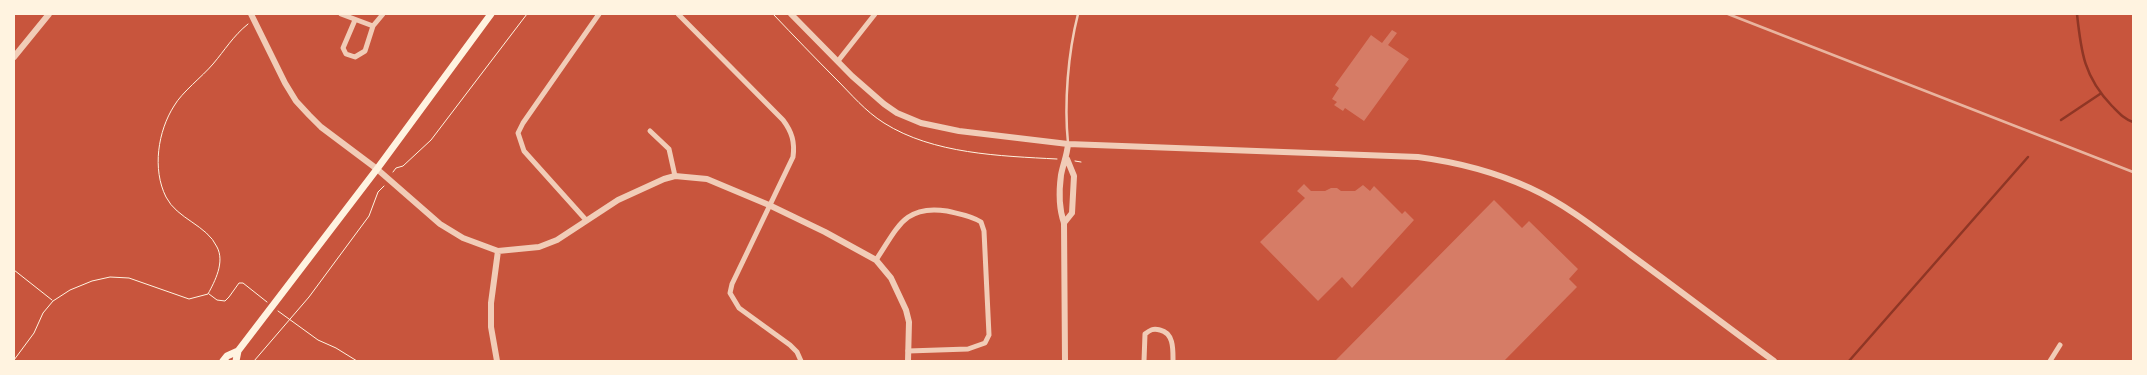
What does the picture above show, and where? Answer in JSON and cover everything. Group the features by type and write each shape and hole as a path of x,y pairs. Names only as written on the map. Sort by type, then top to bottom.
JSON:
{"main road":[{"path":"236,361 238,351 377,169 491,14"},
{"path":"223,361 227,356 238,351"}],"street":[{"path":"14,57 49,14"},
{"path":"341,14 373,26"},
{"path":"355,20 343,48 346,54 355,57 365,51 373,26 383,14"},
{"path":"586,220 524,151 518,133 522,122 599,14"},
{"path":"678,14 783,120 792,132 793,157 732,284 730,293 739,308 790,345 797,352 801,361"},
{"path":"791,14 884,104 897,113 921,123 959,131 1068,144 1418,157 1445,160 1482,170 1529,188 1567,209 1661,276 1774,361"},
{"path":"838,61 875,14"},
{"path":"252,15 296,101 321,128 377,169 440,224 463,238 498,251 539,247 557,240 618,200 675,176 707,179 769,205 825,232 876,260 894,283 906,310 909,322 908,361"},
{"path":"650,131 669,149 675,176"},
{"path":"1065,361 1064,223 1060,213 1061,175 1067,159 1068,144"},
{"path":"1064,223 1072,213 1074,176 1067,159"},
{"path":"876,260 904,219 912,213 925,209 936,210 970,216 981,222 984,231 989,335 984,343 968,349 908,351"},
{"path":"497,361 491,319 498,251"},
{"path":"1144,361 1145,334 1150,330 1156,329 1164,331 1170,337 1173,361"},
{"path":"2050,361 2060,345"}],"lane":[{"path":"1068,144 1066,121 1071,54 1078,14"}],"path":[{"path":"396,168 403,166 431,140 527,14"},
{"path":"14,360 34,333 43,313 53,300 70,290 110,277 129,278 189,299 208,294 216,280 220,263 218,248 210,236 178,212 166,196 162,183 159,143 165,123 175,104 213,64 252,15"},
{"path":"254,361 309,297 369,216 378,192"},
{"path":"14,270 53,300"},
{"path":"208,294 217,300 225,301 239,283 242,283 301,329 357,361"}],"building":[{"path":"1392,30 1397,33 1388,45 1409,59 1364,121 1345,108 1343,111 1334,105 1337,102 1332,99 1339,88 1335,85 1371,35 1382,43"},
{"path":"1304,184 1311,191 1325,191 1337,188 1341,191 1355,191 1363,185 1370,191 1374,186 1402,214 1405,211 1414,220 1352,288 1342,277 1318,301 1260,242 1305,198 1297,191"},
{"path":"1494,200 1522,228 1529,221 1578,269 1569,279 1577,287 1504,361 1335,361"}],"waterway":[{"path":"2077,14 2082,52 2095,85 2112,106 2133,122"},
{"path":"2061,120 2100,94"},
{"path":"1849,361 2028,157"}],"railway":[{"path":"1728,14 2133,172"}]}
